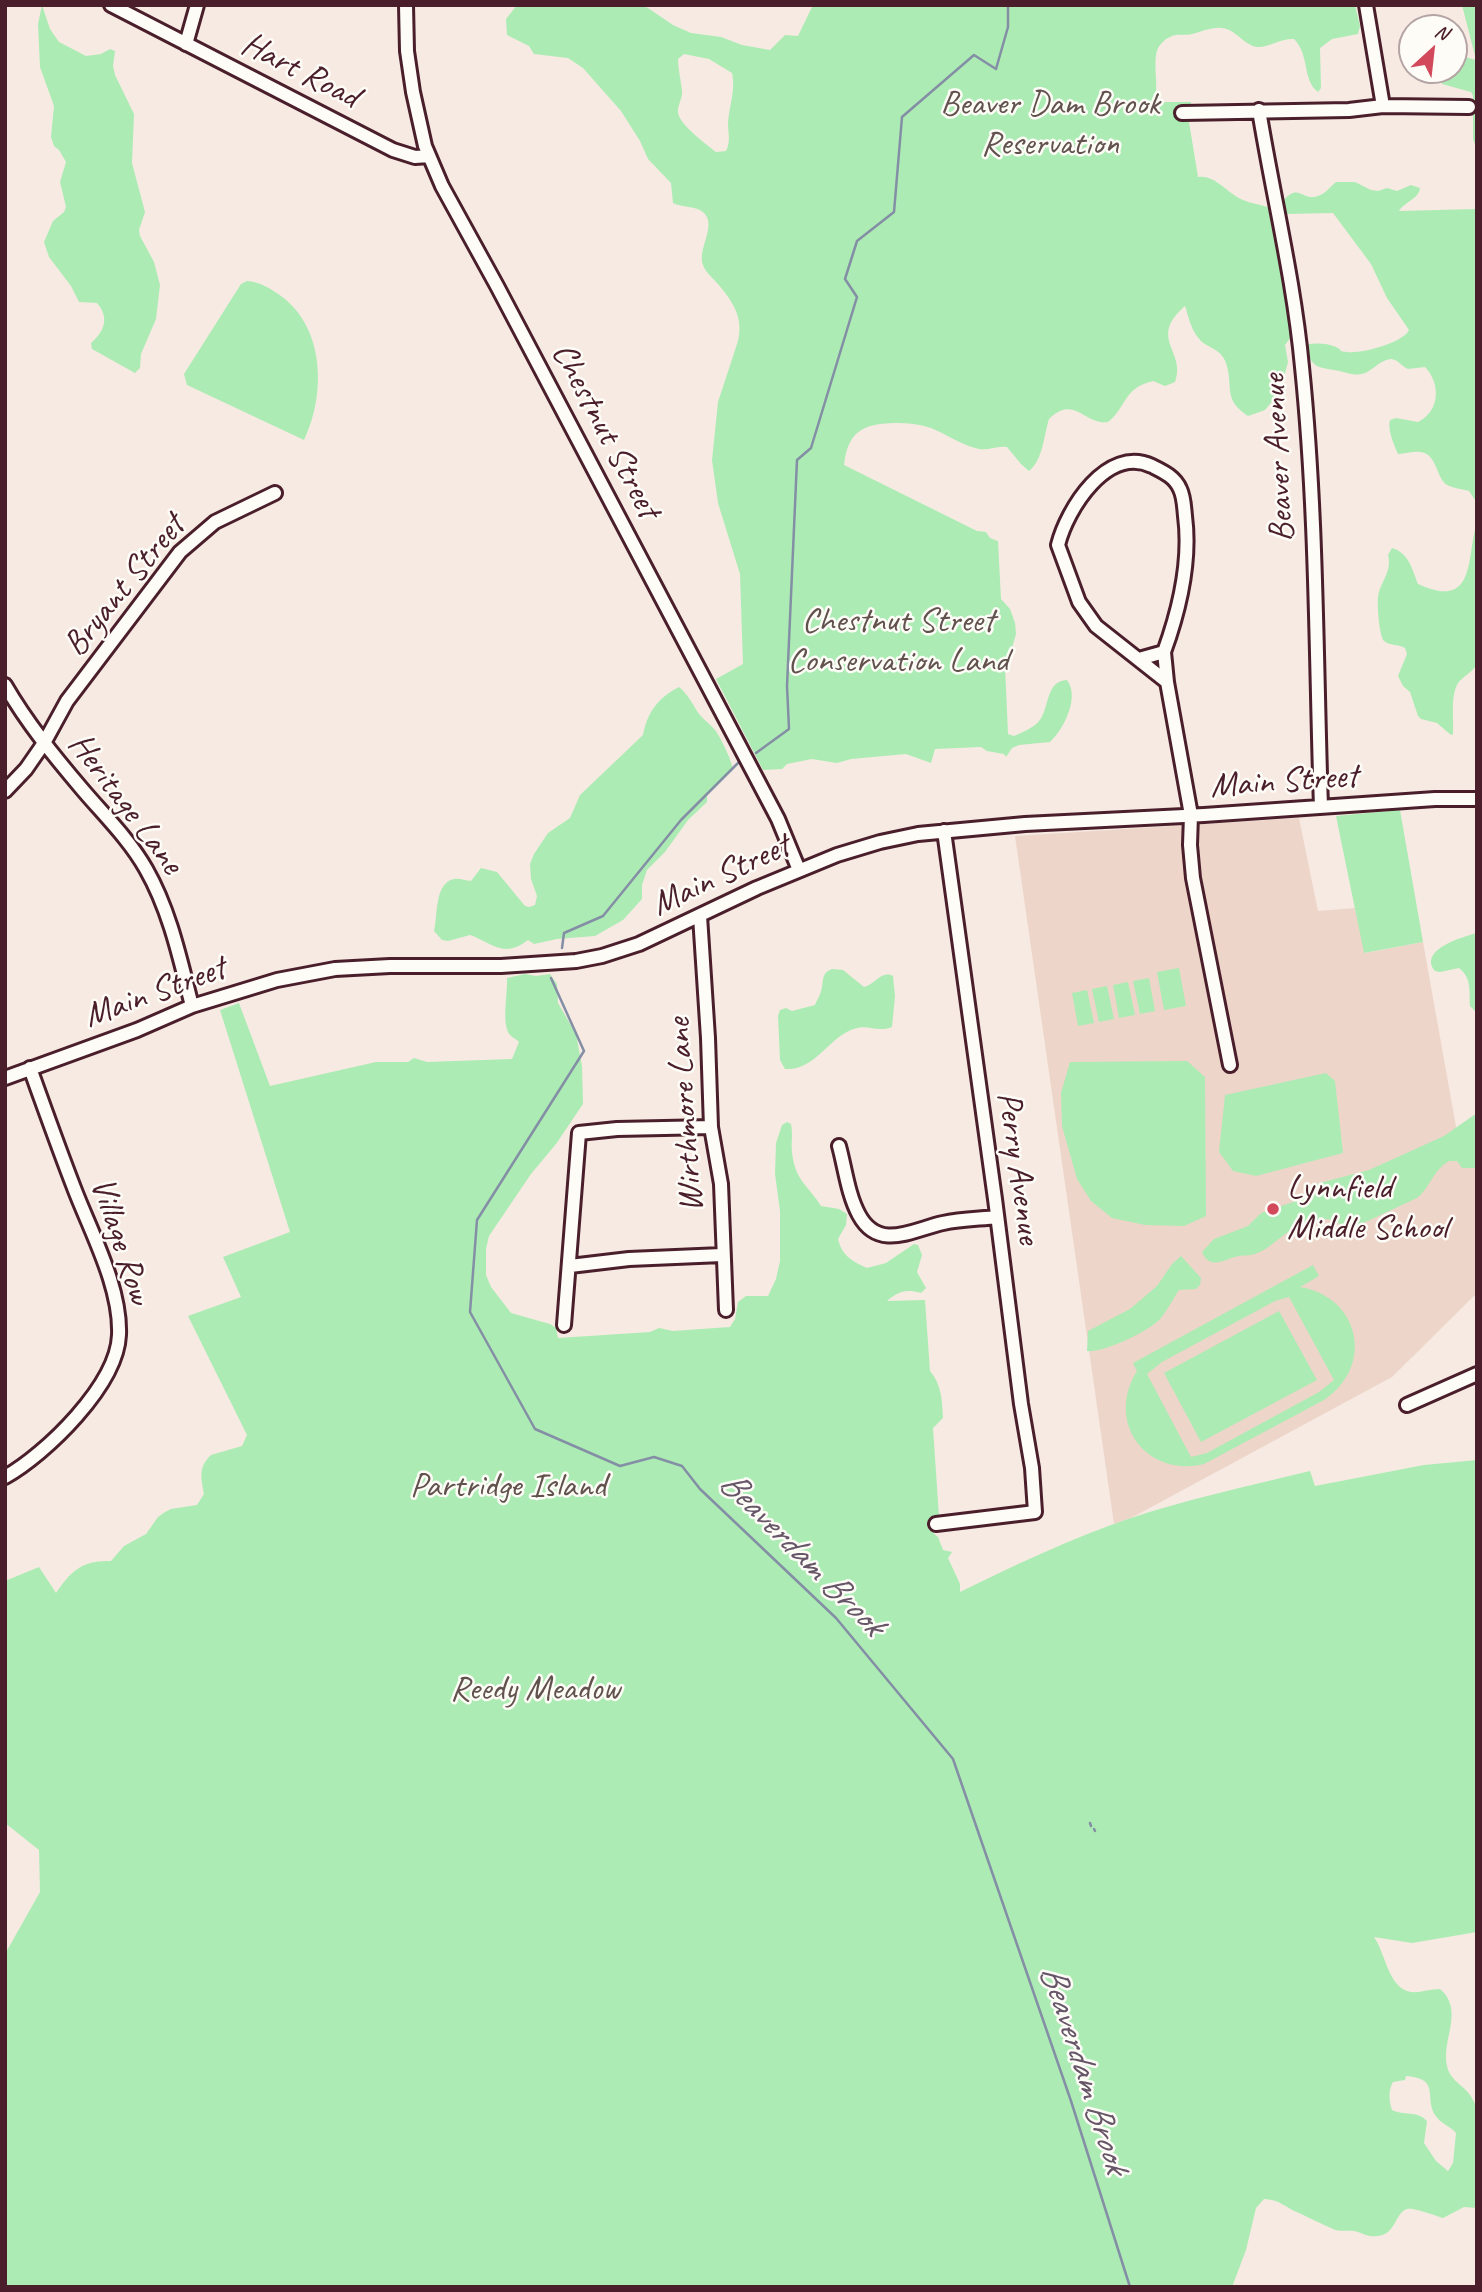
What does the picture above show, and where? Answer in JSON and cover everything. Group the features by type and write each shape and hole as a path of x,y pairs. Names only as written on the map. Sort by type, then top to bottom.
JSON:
{"street":[{"name":"Hart Road","path":"111,5 393,150 415,157 429,156"},
{"path":"186,44 197,5"},
{"name":"Chestnut Street","path":"406,5 407,51 413,92 425,146 442,186 772,807 799,870"},
{"path":"1366,5 1383,106"},
{"path":"1182,113 1349,110 1383,106 1469,107"},
{"name":"Beaver Avenue","path":"1258,110 1280,223 1302,365 1311,476 1321,807"},
{"path":"1167,682 1096,626 1079,601 1058,545 1065,524 1079,500 1098,477 1125,463 1145,463 1165,472 1175,480 1182,492 1187,530 1185,575 1164,652 1191,816 1192,878 1230,1065"},
{"name":"Bryant Street","path":"5,791 26,769 67,701 180,552 215,522 275,493"},
{"path":"1139,659 1164,652"},
{"name":"Heritage Lane","path":"5,685 44,743 120,832 146,868 164,905 177,944 192,1006"},
{"name":"Main Street","path":"5,1078 148,1026 192,1006 277,980 335,969 501,966 576,961 602,956 639,944 799,870 880,842 944,831 1477,799"},
{"name":"Perry Avenue","path":"936,1524 1035,1512 1032,1468 1012,1343 944,831"},
{"name":"Wirthmore Lane","path":"700,916 711,1127 720,1184 726,1310"},
{"name":"Village Row","path":"5,1477 46,1448 74,1419 95,1392 111,1364 119,1337 116,1303 100,1253 30,1068"},
{"path":"564,1325 579,1133 617,1129 711,1127"},
{"path":"839,1146 860,1218 878,1233 902,1236 940,1223 997,1217"},
{"path":"570,1266 629,1259 722,1255"},
{"path":"1407,1405 1477,1374"}],"shaded area":[{"name":"Lynnfield Middle School","path":"1299,818 1318,911 1355,908 1365,953 1423,942 1460,1149 1477,1145 1477,1293 1392,1377 1131,1518 1114,1524 1015,836"}],"green space":[{"path":"42,5 50,29 59,42 86,56 101,54 110,49 115,51 115,75 134,114 132,163 145,212 139,230 154,262 160,285 156,319 141,354 140,368 135,373 92,349 91,343 104,324 101,309 97,303 79,302 71,286 49,257 44,242 53,221 66,207 60,182 66,162 51,137 54,106 40,67 38,24"},
{"path":"517,5 639,5 691,33 721,37 742,45 770,50 785,35 798,36 812,7 817,5 1355,5 1360,26 1358,34 1332,39 1320,48 1321,88 1318,92 1310,81 1302,52 1294,39 1257,47 1225,28 1215,28 1173,36 1162,43 1156,53 1155,102 1191,102 1189,122 1198,177 1216,181 1237,197 1271,209 1273,215 1272,223 1280,245 1294,333 1285,345 1288,362 1284,377 1276,387 1275,398 1265,410 1248,416 1235,404 1224,358 1198,337 1185,306 1169,327 1168,336 1177,371 1175,382 1165,386 1153,381 1136,388 1108,422 1100,422 1072,410 1058,412 1049,419 1040,454 1029,471 1007,447 975,448 918,425 874,425 859,432 849,444 844,465 977,531 986,532 990,538 998,541 1001,599 1010,609 1016,634 1005,666 1008,734 1014,736 1037,723 1051,690 1055,685 1067,680 1072,695 1069,712 1050,742 1019,745 1012,748 1006,757 981,747 935,749 931,763 906,754 851,759 837,763 812,759 787,764 782,769 763,770 716,679 743,664 740,574 718,503 712,460 718,402 738,341 739,324 732,302 703,265 707,218 697,209 673,203 671,183 648,159 621,111 583,68 568,58 534,54 529,46 507,35 506,19","holes":["684,54 709,59 732,73 733,92 726,151 716,152 688,129 678,113 682,94 678,59"]},
{"path":"1462,5 1477,5 1477,150 1473,139 1471,92 1442,84 1468,84 1468,58 1476,60 1468,29 1468,14 1464,14"},
{"path":"1336,182 1355,182 1378,191 1387,188 1397,191 1411,185 1420,188 1417,195 1399,211 1477,209 1477,503 1469,491 1443,482 1426,453 1398,454 1393,442 1390,420 1396,418 1418,422 1431,411 1434,404 1436,389 1425,367 1408,369 1390,359 1365,373 1355,375 1322,368 1311,361 1306,349 1308,344 1330,345 1344,352 1362,351 1399,339 1409,330 1387,298 1371,264 1333,213 1286,214 1283,211 1283,201 1293,193 1308,197 1318,196"},
{"path":"247,281 269,288 296,310 313,344 318,383 316,403 304,440 187,385 184,374 241,284"},
{"path":"1477,522 1477,663 1458,683 1453,701 1451,735 1437,723 1418,716 1410,692 1398,676 1407,654 1405,648 1386,643 1382,638 1378,596 1388,570 1388,555 1392,548 1406,558 1418,584 1437,591 1451,591 1460,585 1469,564"},
{"path":"679,687 717,733 733,770 710,790 707,802 688,820 665,852 647,870 642,885 642,899 623,920 595,936 534,944 528,940 519,946 505,949 470,935 442,940 434,931 443,887 454,879 471,881 481,868 497,872 525,906 535,905 537,896 531,879 530,864 534,854 548,833 570,818 580,795 643,735 655,706"},
{"path":"1400,810 1423,942 1364,953 1336,816"},
{"path":"1477,933 1477,1013 1470,1006 1469,985 1463,972 1459,968 1435,971 1431,964 1432,957 1444,946"},
{"path":"1179,968 1186,1006 1164,1010 1157,972"},
{"path":"832,969 843,970 864,987 882,976 893,976 895,996 892,1027 853,1029 810,1062 794,1069 785,1069 780,1060 780,1010 786,1008 792,1011 815,1005 824,976"},
{"name":"Reedy Meadow","path":"525,974 550,974 557,984 558,1003 576,1034 582,1066 583,1104 489,1236 486,1275 491,1287 511,1313 550,1324 556,1328 558,1338 650,1332 659,1328 673,1331 730,1327 735,1319 738,1302 746,1296 768,1296 776,1279 780,1261 780,1211 775,1174 776,1143 782,1125 787,1122 791,1124 792,1152 799,1176 821,1206 839,1209 847,1214 846,1225 838,1239 848,1257 867,1268 886,1263 914,1244 918,1245 922,1255 917,1272 926,1288 921,1293 903,1292 887,1301 925,1300 930,1371 939,1388 943,1418 933,1428 940,1531 933,1533 938,1537 943,1550 952,1552 948,1558 960,1584 960,1592 1106,1527 1218,1493 1310,1471 1315,1486 1424,1465 1477,1460 1477,1932 1412,1943 1374,1937 1397,1984 1411,1992 1440,1989 1451,2006 1447,2066 1452,2077 1475,2104 1477,2208 1464,2207 1443,2218 1407,2209 1385,2234 1370,2236 1333,2229 1278,2202 1264,2199 1256,2208 1246,2250 1232,2287 5,2287 5,1954 40,1892 39,1850 5,1823 5,1581 39,1567 56,1593 78,1568 92,1562 111,1561 124,1546 146,1534 165,1512 197,1505 204,1494 202,1473 207,1459 211,1455 242,1446 247,1435 188,1316 241,1297 223,1257 290,1232 220,1010 239,1003 270,1086 376,1062 408,1062 414,1058 427,1062 512,1059 519,1042 507,1030 507,978","holes":["1406,2076 1417,2078 1428,2085 1435,2115 1456,2133 1453,2163 1448,2171 1436,2161 1424,2143 1427,2121 1419,2115 1392,2110 1390,2088 1393,2082 1405,2080"]},
{"path":"1149,978 1155,1011 1140,1014 1133,981"},
{"path":"1128,982 1135,1015 1119,1018 1113,985"},
{"path":"1107,986 1114,1019 1099,1022 1092,989"},
{"path":"1087,990 1094,1023 1078,1026 1072,993"},
{"path":"1187,1061 1205,1077 1206,1216 1184,1226 1145,1225 1112,1218 1091,1201 1077,1179 1062,1126 1061,1093 1070,1062"},
{"path":"1326,1073 1335,1081 1343,1153 1256,1176 1233,1171 1219,1152 1225,1095"},
{"path":"1477,1113 1477,1168 1462,1168 1457,1161 1449,1161 1439,1169 1417,1198 1357,1226 1347,1226 1326,1219 1311,1222 1288,1232 1255,1254 1218,1262 1205,1258 1202,1252 1214,1239 1248,1226 1261,1213 1296,1201 1316,1184 1369,1170 1444,1136"},
{"path":"1181,1256 1201,1278 1200,1285 1196,1289 1179,1290 1161,1318 1147,1329 1115,1345 1087,1351 1088,1331 1130,1309 1157,1286"},
{"path":"1313,1265 1319,1276 1300,1287 1320,1293 1336,1304 1347,1318 1354,1335 1355,1352 1350,1369 1340,1386 1324,1400 1204,1464 1183,1466 1165,1463 1149,1454 1137,1442 1129,1427 1126,1409 1128,1390 1137,1371 1133,1363","holes":["1289,1297 1334,1380 1319,1392 1207,1453 1191,1457 1147,1374 1162,1362 1275,1301"]},
{"path":"1279,1311 1317,1380 1201,1442 1164,1373"}],"waterway":[{"name":"Beaverdam Brook","path":"756,753 789,729 787,686 797,460 811,448 857,297 845,279 857,241 894,212 902,117 974,55 996,69 1008,27 1008,5"},
{"name":"Beaverdam Brook","path":"562,948 564,933 603,916 681,820 738,763"},
{"name":"Beaverdam Brook","path":"551,978 584,1051 477,1220 470,1312 535,1429 620,1466 654,1457 682,1466 700,1489 836,1618 953,1759 1071,2101 1130,2287"}],"place":[{"name":"Lynnfield Middle School","path":"1273,1209"}],"park label":[{"name":"Beaver Dam Brook Reservation","path":"1050,125"},
{"name":"Chestnut Street Conservation Land","path":"898,642"},
{"name":"Partridge Island","path":"508,1487"}]}
